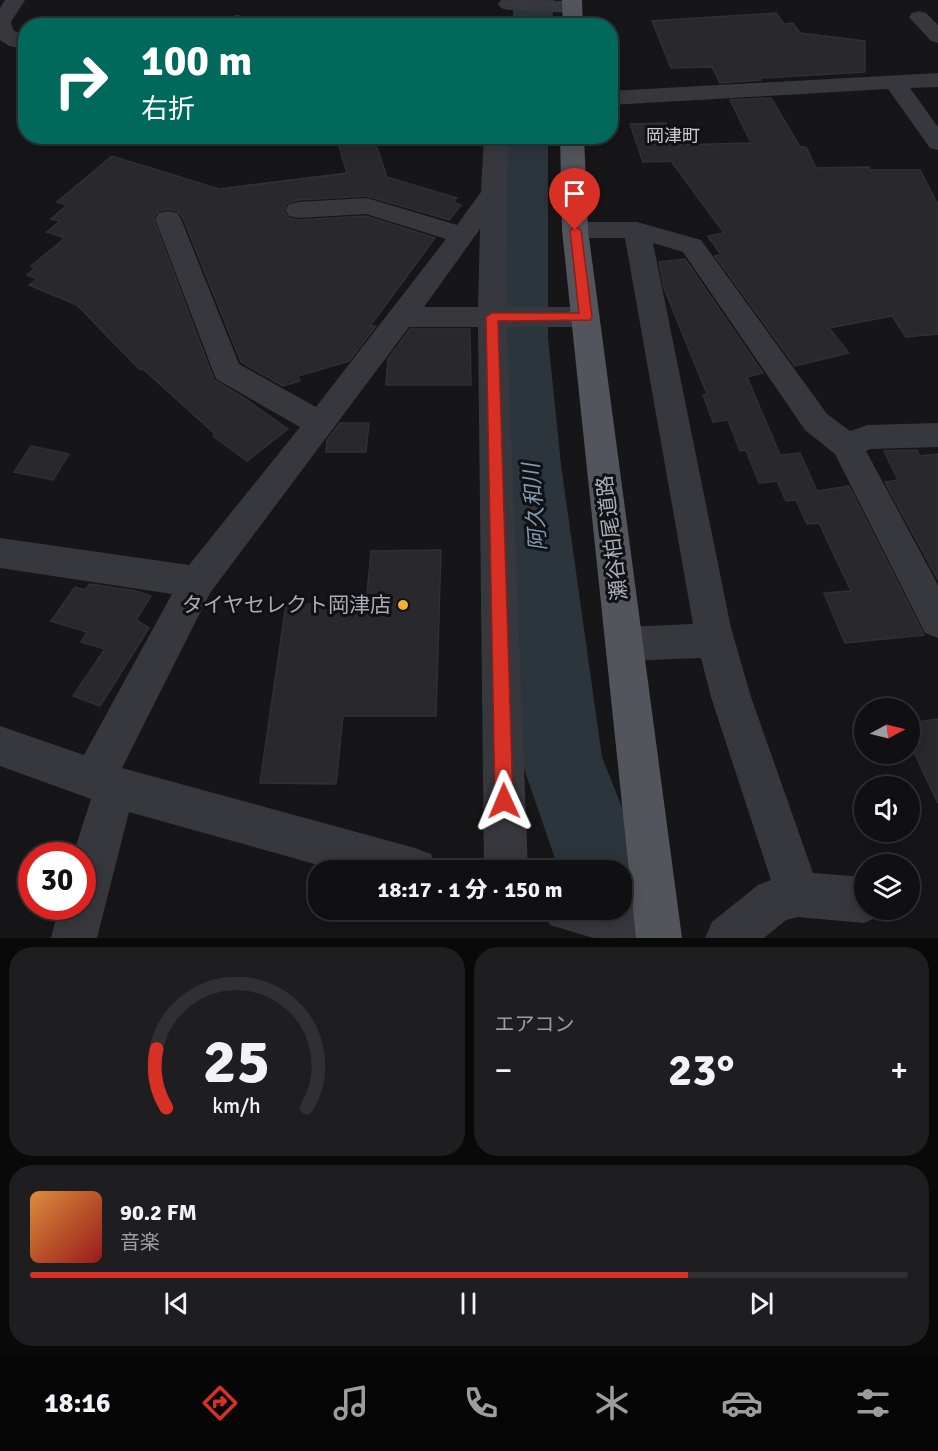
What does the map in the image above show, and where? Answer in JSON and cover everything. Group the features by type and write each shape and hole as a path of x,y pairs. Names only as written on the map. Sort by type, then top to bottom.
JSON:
{"main road":[{"name":"瀬谷柏尾道路","path":"572,144 575,230 658,934"}],"street":[{"path":"15,0 1,22 3,32 18,42"},
{"path":"238,18 249,0"},
{"path":"507,18 508,2 568,10"},
{"path":"919,17 938,37"},
{"path":"618,98 938,80"},
{"path":"894,82 938,143"},
{"path":"496,144 494,193 506,860"},
{"path":"96,847 105,783 197,582 321,424 494,193"},
{"path":"298,210 367,206 462,235"},
{"path":"168,219 227,371 321,424"},
{"path":"575,230 638,230 692,246 816,422 847,446 938,621"},
{"path":"638,230 716,640 731,697 798,894"},
{"path":"400,317 586,317"},
{"path":"847,446 868,437 938,435"},
{"path":"0,553 197,582"},
{"path":"624,644 716,640"},
{"path":"0,746 105,783 379,860"},
{"path":"728,938 774,902 798,894 854,899"},
{"path":"74,938 78,920"},
{"path":"606,920 658,934"}],"building":[{"path":"776,13 784,24 793,23 800,33 865,41 865,72 760,78 761,80 720,83 712,67 671,68 652,21"},
{"path":"771,98 800,147 806,147 816,168 869,167 870,170 920,170 938,205 938,334 906,337 892,316 829,328 849,353 795,366 715,256 721,255 708,236 724,233 671,161 643,162 630,124 666,123 675,145 751,143 730,100"},
{"path":"338,144 376,144 387,177 457,198 453,202 461,205 449,220 367,196 298,200 287,203 283,211 289,218 298,220 366,216 435,238 370,326 376,326 349,361 298,376 300,381 283,386 241,362 183,218 177,211 168,209 159,211 153,218 214,380 288,429 247,461 213,436 215,434 143,369 140,370 77,305 29,285 37,279 27,275 35,268 31,266 65,238 47,232 60,221 51,219 67,205 57,202 112,156 219,189 347,173"},
{"path":"685,259 763,373 747,377 780,455 800,453 817,491 849,486 924,635 845,643 824,593 851,591 819,523 807,524 796,500 786,501 777,481 759,483 746,450 740,451 728,420 713,422 703,395 707,394 664,288 659,262"},
{"path":"410,329 470,329 471,385 386,385 388,359"},
{"path":"340,423 369,423 366,452 326,452 327,440"},
{"path":"31,446 69,454 53,480 14,472"},
{"path":"917,450 920,456 938,454 938,580 885,482 898,480 884,451"},
{"path":"441,550 436,716 343,716 336,784 260,783 286,604 366,605 371,551"},
{"path":"90,584 136,591 151,596 136,620 149,628 100,706 73,696 105,649 81,642 87,632 51,621 75,587 85,590"},
{"path":"938,719 938,803 919,764 920,721"}],"waterway":[{"name":"阿久和川","path":"533,18 534,0"},
{"name":"阿久和川","path":"525,144 519,338 528,465 561,757 599,860"}],"place":[{"name":"タイヤセレクト岡津店","path":"403,605"}],"district":[{"name":"岡津町","path":"673,136"}],"route":[{"path":"504,801 492,317 586,317 575,230"}]}
